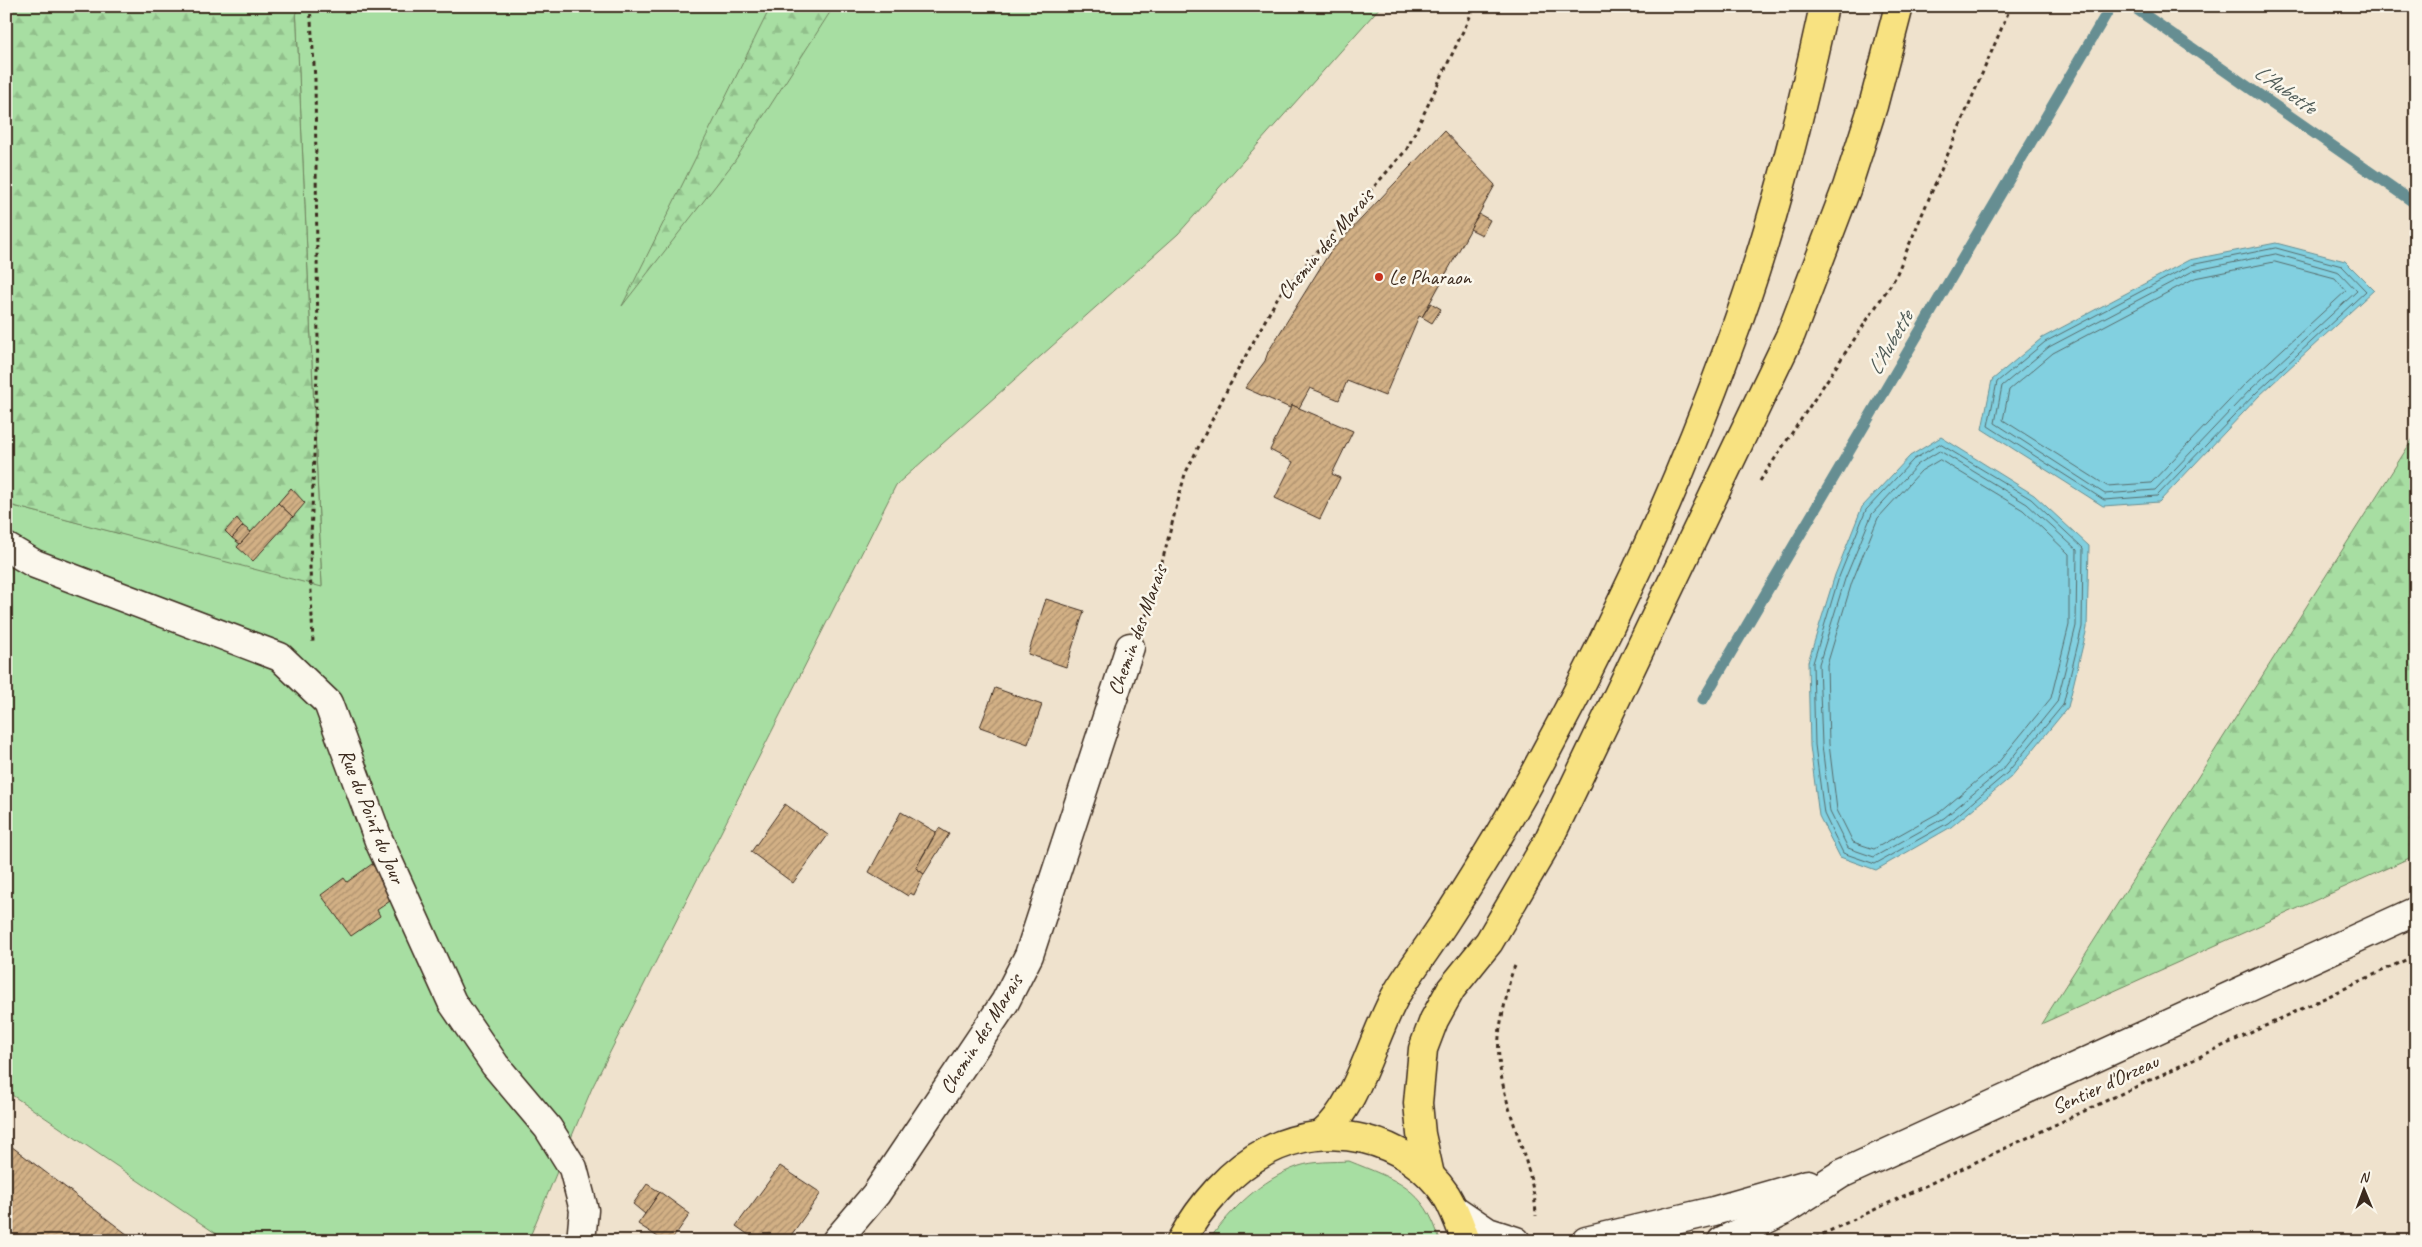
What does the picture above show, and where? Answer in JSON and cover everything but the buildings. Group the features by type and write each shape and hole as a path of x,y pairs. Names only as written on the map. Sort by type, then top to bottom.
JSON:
{"main road":[{"path":"1321,1135 1331,1128 1344,1108 1396,995 1484,862 1525,790 1621,605 1670,497 1729,348 1775,206 1805,93 1824,6"},
{"path":"1430,1175 1421,1134 1418,1103 1423,1049 1434,1020 1452,989 1489,942 1515,901 1581,774 1791,334 1850,178 1873,106 1899,6"},
{"path":"1181,1241 1202,1208 1225,1182 1245,1166 1266,1151 1289,1141 1321,1135 1365,1138 1388,1146 1410,1159 1430,1175 1454,1210 1466,1241"}],"street":[{"name":"Rue du Point du Jour","path":"6,547 35,564 280,657 328,703 379,840 452,1002 495,1066 548,1128 573,1168 584,1210 581,1241"},
{"name":"Chemin des Marais","path":"836,1241 876,1194 1006,1002 1029,955 1130,647"},
{"path":"1722,1241 1783,1210 1841,1174 2416,911"},
{"path":"1586,1241 1714,1211 1841,1174"},
{"path":"1454,1210 1488,1232 1516,1241"}],"path":[{"path":"310,6 315,79 318,343 310,566 315,690"},
{"name":"Chemin des Marais","path":"1130,647 1150,608 1185,474 1232,381 1279,295 1407,149 1475,6"},
{"path":"1759,483 1895,278 2011,6"},
{"name":"Sentier d'Orzeau","path":"1808,1241 2416,955"},
{"path":"1516,964 1512,972 1499,1038 1502,1077 1529,1172 1535,1201 1536,1221"}],"green space":[{"path":"6,6 296,6 322,587 6,504"},
{"path":"296,6 1381,6 1178,234 896,485 592,1088 528,1241 227,1241 6,1091 6,504 322,586"},
{"path":"771,6 834,6 734,162 622,306"},
{"path":"2416,434 2416,855 2041,1024"},
{"path":"1349,1161 1381,1174 1406,1188 1417,1197 1434,1223 1440,1241 1208,1241 1237,1207 1259,1187 1272,1179 1305,1164"}],"water":[{"path":"2276,243 2345,261 2374,290 2259,396 2159,502 2103,506 1982,429 1992,380 2042,338 2189,260"},
{"path":"1941,437 2034,495 2089,546 2087,628 2068,707 2011,777 1951,827 1876,870 1840,857 1819,816 1810,746 1808,662 1835,575 1862,507 1910,456"}],"waterway":[{"name":"L'Aubette","path":"1703,700 2111,6"},
{"name":"L'Aubette","path":"2132,6 2416,204"}],"place":[{"name":"Le Pharaon","path":"1379,277"}]}
